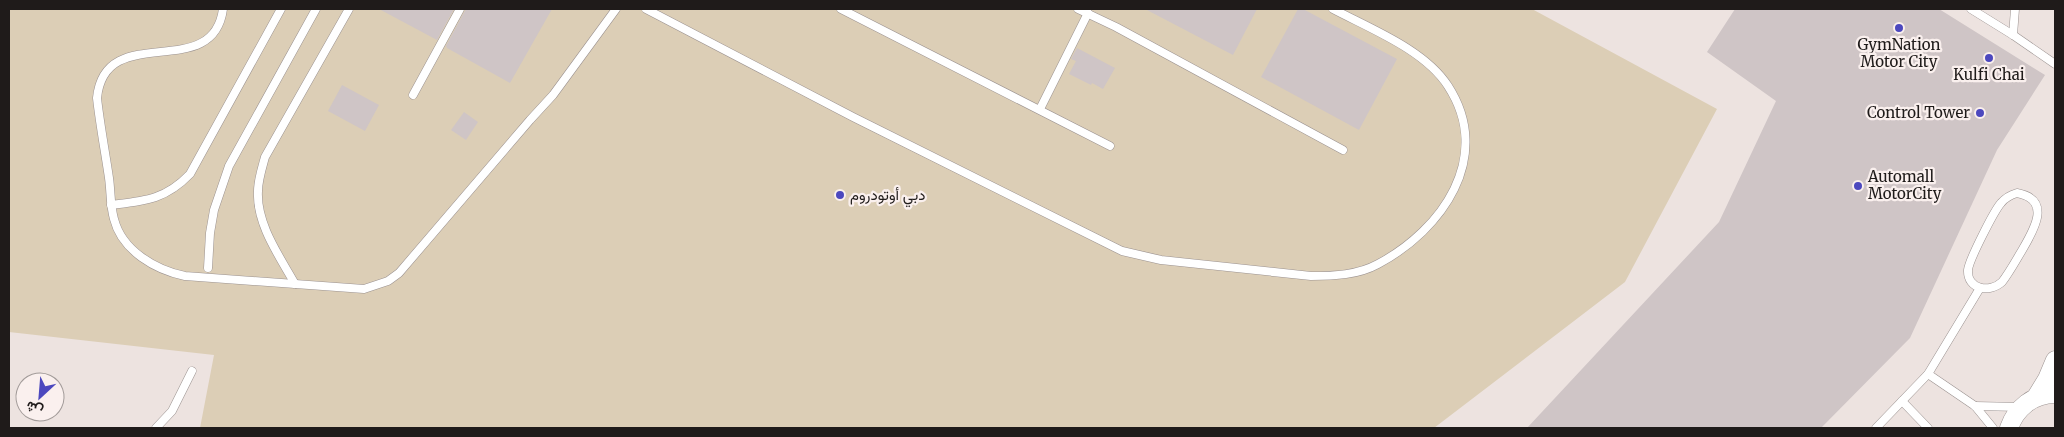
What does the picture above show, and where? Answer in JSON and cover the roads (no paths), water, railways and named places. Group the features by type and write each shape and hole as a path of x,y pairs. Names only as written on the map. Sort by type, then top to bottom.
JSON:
{"street":[{"path":"2009,428 2012,419 2021,407 2036,397 2048,379 2055,360"},
{"path":"2036,397 2055,394"}],"lane":[{"path":"223,9 220,22 214,33 204,42 193,47 127,57 114,62 104,72 98,84 96,98 110,183 110,205 114,222 125,240 152,265 167,273 185,276 364,289 388,281 399,273 530,120 549,101 616,9"},
{"path":"110,205 148,200 164,195 178,186 190,174 281,9"},
{"path":"208,268 210,233 214,210 229,166 316,9"},
{"path":"295,284 267,233 261,216 257,192 265,157 349,9"},
{"path":"413,95 460,9"},
{"path":"646,9 853,117 1122,251 1161,260 1311,276 1334,276 1356,272 1377,265 1429,227 1444,209 1455,189 1463,165 1465,142 1463,120 1457,103 1449,87 1432,67 1412,51 1333,9"},
{"path":"841,9 1110,146"},
{"path":"1078,9 1343,150"},
{"path":"1971,9 2055,64"},
{"path":"2013,35 2015,9"},
{"path":"1040,109 1088,13"},
{"path":"2017,193 2027,195 2034,201 2038,210 2035,228 2002,282 1995,288 1988,290 1980,288 1969,277 1968,269 1996,209 2008,196 2017,193"},
{"path":"1876,428 1928,374 1980,288"},
{"path":"156,428 172,411 192,371"},
{"path":"1928,374 1975,406 1992,428"},
{"path":"1902,401 1928,428"},
{"path":"1975,406 2021,407"}],"place":[{"name":"GymNation Motor City","path":"1899,28"},
{"name":"Kulfi Chai","path":"1989,58"},
{"name":"Control Tower","path":"1980,113"},
{"name":"Automall MotorCity","path":"1858,186"},
{"name":"دبي أوتودروم","path":"840,195"}]}
